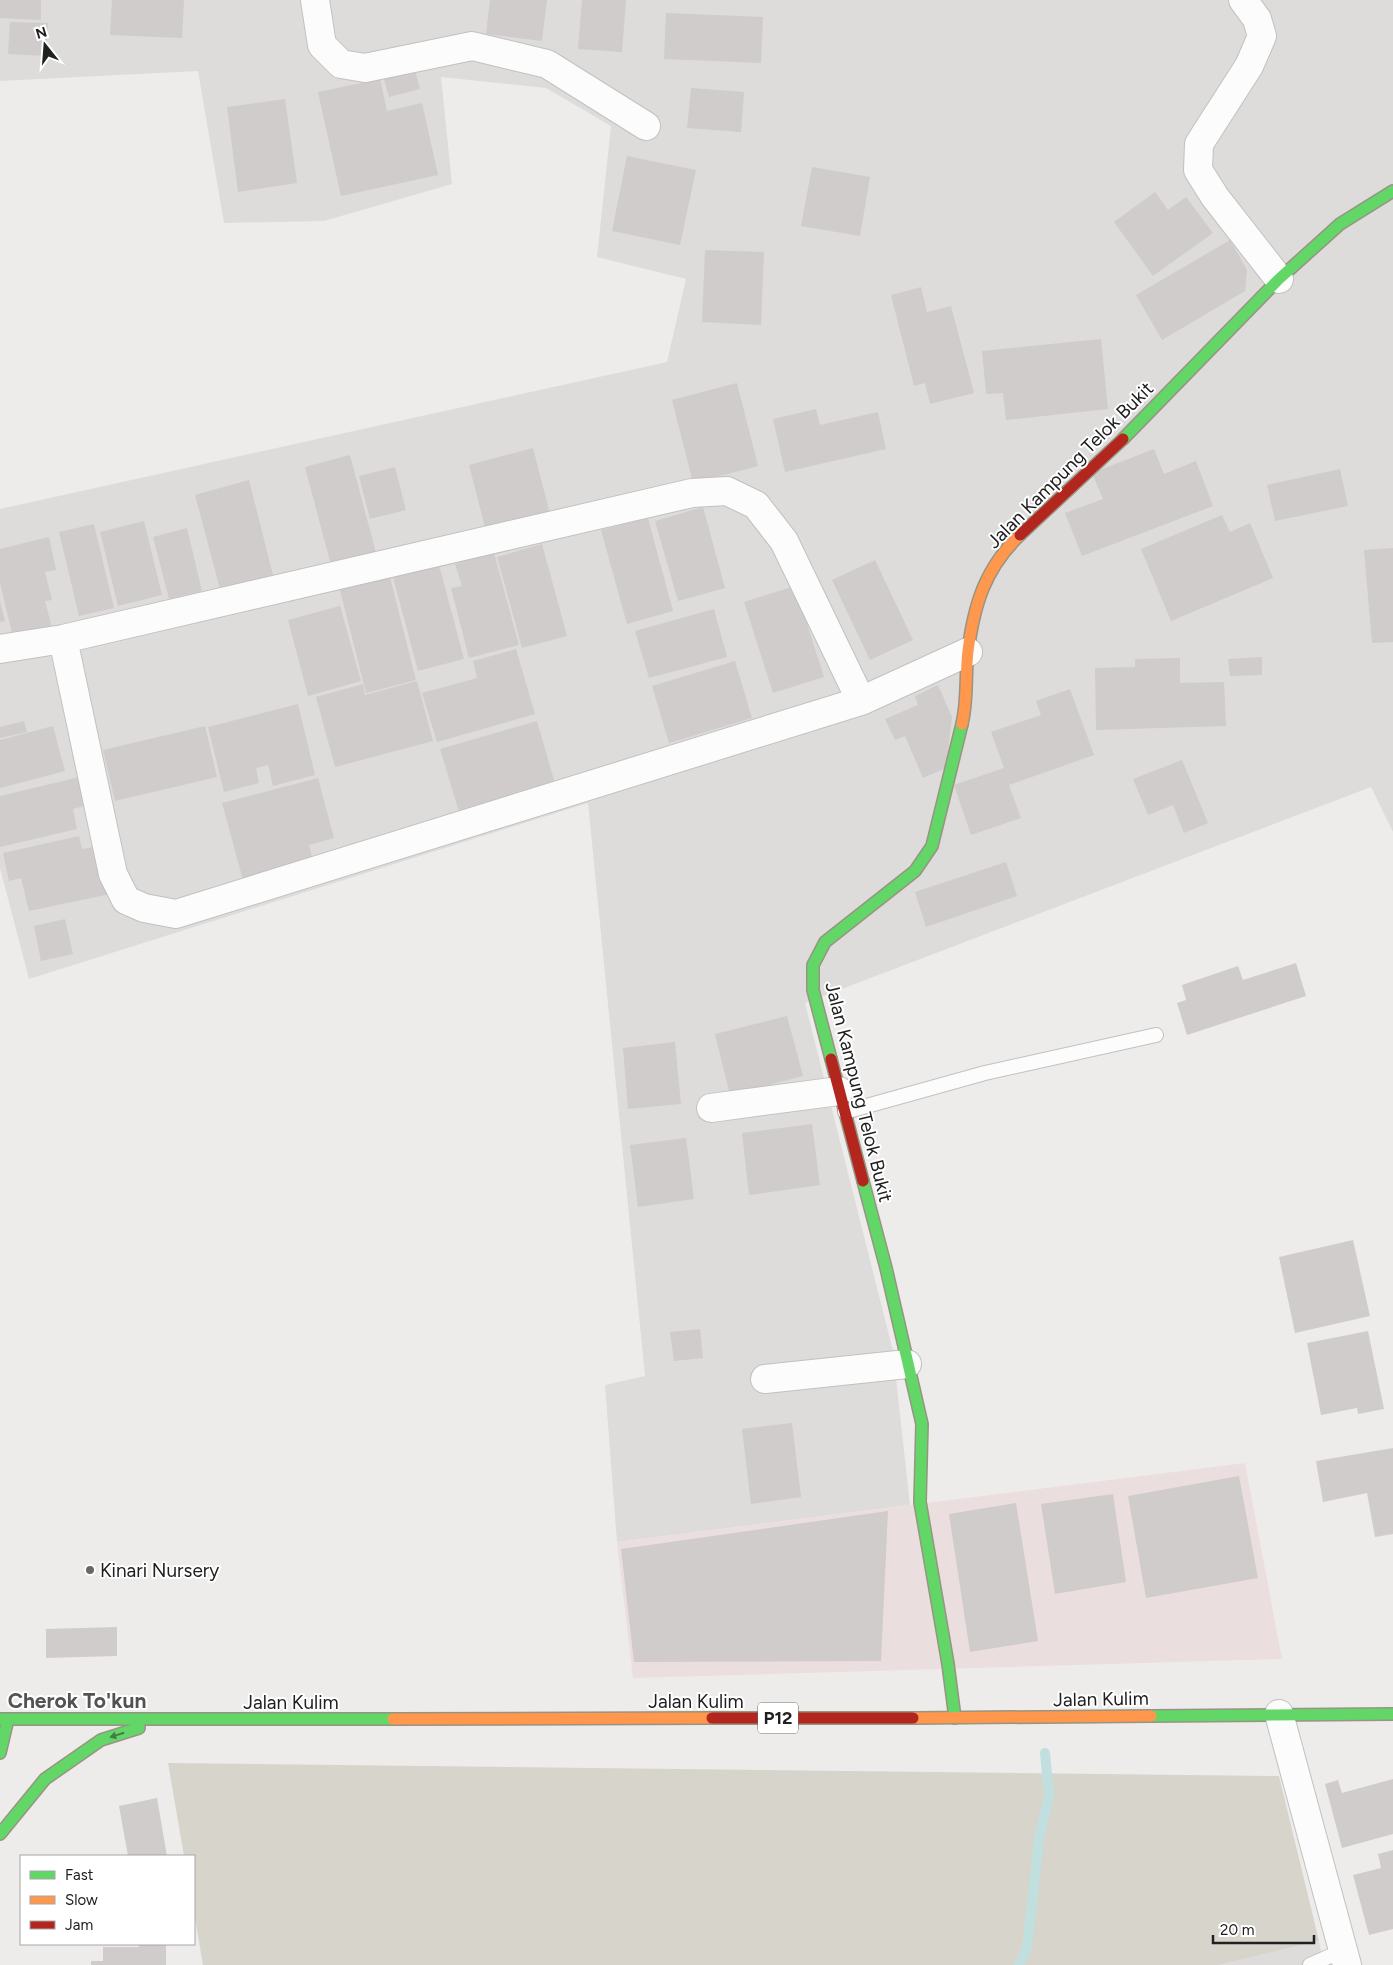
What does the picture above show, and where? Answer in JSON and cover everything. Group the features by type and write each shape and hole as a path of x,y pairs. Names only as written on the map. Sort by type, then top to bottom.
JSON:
{"street":[{"path":"315,0 322,45 341,64 364,68 472,46 547,64 646,126"},
{"path":"1243,0 1257,19 1262,36 1249,66 1199,144 1198,170 1215,197 1279,279"},
{"name":"Jalan Kampung Telok Bukit","path":"955,1718 948,1664 920,1502 922,1424 886,1268 813,990 813,965 825,942 915,871 932,846 966,705 968,652 980,592 995,562 1011,543 1128,434 1279,279 1340,224 1393,191"},
{"path":"0,649 63,638 692,492 728,491 756,505 784,540 861,701"},
{"path":"63,638 113,874 126,900 144,908 176,914 861,701 968,652"},
{"path":"710,1108 842,1102"},
{"path":"765,1378 907,1364"},
{"path":"1279,1714 1346,1958"},
{"name":"Jalan Kulim","path":"4,1719 955,1718 1393,1714"},
{"path":"0,1753 4,1719"},
{"path":"0,1834 45,1779 101,1740 164,1720"}],"lane":[{"path":"842,1102 1156,1035"},
{"path":"1310,1965 1346,1958"}],"shaded area":[{"path":"0,0 1393,0 1393,832 1371,787 805,1003 893,1351 910,1505 617,1542 605,1385 645,1376 588,803 29,979 0,868 0,509 667,362 686,279 597,257 611,126 546,88 441,77 452,184 324,221 224,223 198,71 0,81"},
{"path":"1245,1463 1282,1659 633,1678 617,1542"},
{"path":"168,1763 1279,1776 1319,1941 1219,1965 203,1965 195,1918 195,1855 184,1855"},
{"path":"1319,1941 1324,1965 1219,1965"}],"building":[{"path":"0,0 41,0 41,20 0,18"},
{"path":"112,0 184,0 182,38 110,35"},
{"path":"490,0 547,0 542,41 486,34"},
{"path":"582,0 626,0 622,52 578,49"},
{"path":"666,13 763,17 761,63 664,59"},
{"path":"10,22 48,23 46,56 8,54"},
{"path":"415,71 420,89 389,97 384,79"},
{"path":"380,79 387,111 422,103 438,175 341,196 318,92"},
{"path":"691,88 744,92 741,132 687,128"},
{"path":"285,99 297,183 238,192 227,107"},
{"path":"627,156 696,170 680,245 612,231"},
{"path":"812,167 870,177 860,236 801,226"},
{"path":"1155,192 1168,210 1186,197 1213,233 1153,276 1114,222"},
{"path":"1230,240 1247,270 1245,291 1162,340 1136,295"},
{"path":"705,250 764,252 761,325 702,322"},
{"path":"921,287 927,312 951,306 974,393 930,404 925,383 914,386 891,295"},
{"path":"1101,339 1108,409 1006,420 1003,393 986,394 982,351"},
{"path":"737,383 758,466 693,483 672,400"},
{"path":"816,409 820,425 878,412 886,449 785,472 773,419"},
{"path":"533,448 550,514 486,531 469,465"},
{"path":"1154,449 1164,474 1196,461 1213,506 1082,556 1065,513 1103,499 1092,473"},
{"path":"350,455 376,553 331,565 305,467"},
{"path":"395,467 406,510 370,519 359,476"},
{"path":"1340,469 1348,506 1275,521 1267,485"},
{"path":"249,480 273,575 220,589 195,495"},
{"path":"703,507 725,588 678,601 655,521"},
{"path":"1222,515 1230,532 1250,523 1273,578 1171,621 1141,549"},
{"path":"648,518 673,611 627,624 601,530"},
{"path":"144,521 162,595 118,606 100,532"},
{"path":"94,524 114,608 79,616 59,532"},
{"path":"187,528 202,591 169,599 153,537"},
{"path":"49,537 56,570 45,572 52,600 45,601 52,628 13,637 0,583 0,549"},
{"path":"542,544 567,636 522,648 497,557"},
{"path":"1393,548 1393,642 1372,643 1364,550"},
{"path":"494,553 519,645 469,658 451,588 462,586 455,564"},
{"path":"875,560 913,640 870,660 832,580"},
{"path":"439,565 464,659 418,671 393,577"},
{"path":"389,573 416,680 366,693 339,586"},
{"path":"795,586 824,677 773,693 744,602"},
{"path":"0,602 5,621 0,622"},
{"path":"340,606 361,681 308,696 288,620"},
{"path":"714,609 727,657 649,678 635,631"},
{"path":"516,649 535,714 437,742 422,693 477,678 473,661"},
{"path":"1262,657 1262,675 1230,676 1228,659"},
{"path":"1180,658 1180,683 1224,682 1226,726 1096,730 1095,668 1135,667 1135,659"},
{"path":"735,661 752,718 669,743 652,686"},
{"path":"417,681 433,741 335,767 316,697 363,684 365,695"},
{"path":"938,685 952,717 946,768 923,778 905,736 895,740 885,719 918,705 915,696"},
{"path":"1070,689 1094,755 1009,785 1021,818 971,835 954,785 1004,768 991,732 1041,715 1036,701"},
{"path":"298,704 315,775 273,786 268,765 256,768 259,783 224,792 208,727"},
{"path":"24,721 27,732 0,738 0,727"},
{"path":"537,721 556,787 460,815 440,749"},
{"path":"53,726 65,771 0,788 0,740"},
{"path":"205,726 217,777 115,801 103,750"},
{"path":"1182,760 1208,823 1184,833 1173,805 1148,815 1133,779"},
{"path":"84,776 91,804 73,809 77,829 0,847 0,796"},
{"path":"318,778 334,838 309,845 313,861 243,880 222,803"},
{"path":"79,836 82,849 99,846 110,894 29,911 21,878 9,881 3,853"},
{"path":"1006,862 1017,896 926,927 915,892"},
{"path":"65,919 73,954 41,961 34,926"},
{"path":"1296,963 1306,996 1187,1035 1177,1003 1186,1000 1182,985 1238,966 1243,980"},
{"path":"787,1016 803,1076 730,1095 715,1034"},
{"path":"675,1042 681,1104 628,1109 623,1048"},
{"path":"812,1124 820,1185 749,1195 742,1133"},
{"path":"686,1138 694,1199 638,1207 630,1145"},
{"path":"1353,1240 1370,1316 1295,1333 1279,1257"},
{"path":"700,1329 703,1358 674,1361 670,1332"},
{"path":"1368,1331 1384,1409 1358,1414 1357,1408 1321,1415 1307,1343"},
{"path":"792,1423 801,1497 751,1504 742,1429"},
{"path":"1393,1448 1393,1534 1375,1537 1367,1493 1323,1502 1316,1461"},
{"path":"1239,1476 1258,1578 1146,1598 1128,1496"},
{"path":"1113,1494 1126,1582 1055,1594 1041,1504"},
{"path":"1016,1503 1038,1641 970,1652 949,1514"},
{"path":"888,1511 881,1661 634,1662 621,1549"},
{"path":"117,1627 117,1656 46,1658 46,1629"},
{"path":"1393,1779 1393,1834 1342,1848 1325,1784 1338,1780 1342,1793"},
{"path":"157,1798 167,1855 128,1855 119,1806"},
{"path":"1393,1850 1393,1929 1369,1935 1353,1875 1381,1868 1378,1854"},
{"path":"139,1945 166,1945 166,1965 91,1965 91,1961 103,1961 103,1947 139,1947"}],"waterway":[{"path":"1019,1965 1027,1948 1039,1839 1049,1796 1045,1753"}],"traffic: fast":[{"path":"1123,439 1279,279 1340,224 1393,191"},
{"path":"831,1059 813,990 813,965 825,942 915,871 932,846 962,724"},
{"path":"863,1181 886,1268 922,1424 920,1502 948,1664 955,1718"},
{"path":"1151,1716 1393,1714"},
{"path":"0,1719 393,1719"},
{"path":"0,1753 8,1719"},
{"path":"0,1834 45,1779 101,1740 139,1728"}],"traffic: slow":[{"path":"962,724 965,706 968,651 978,603 983,588 998,561 1020,535"},
{"path":"913,1718 1151,1716"},
{"path":"393,1719 712,1718"}],"traffic: jam":[{"path":"1020,535 1123,439"},
{"path":"831,1059 863,1181"},
{"path":"712,1718 913,1718"}],"place":[{"name":"Kinari Nursery","path":"90,1570"}],"district":[{"name":"Cherok To'kun","path":"77,1700"}]}
